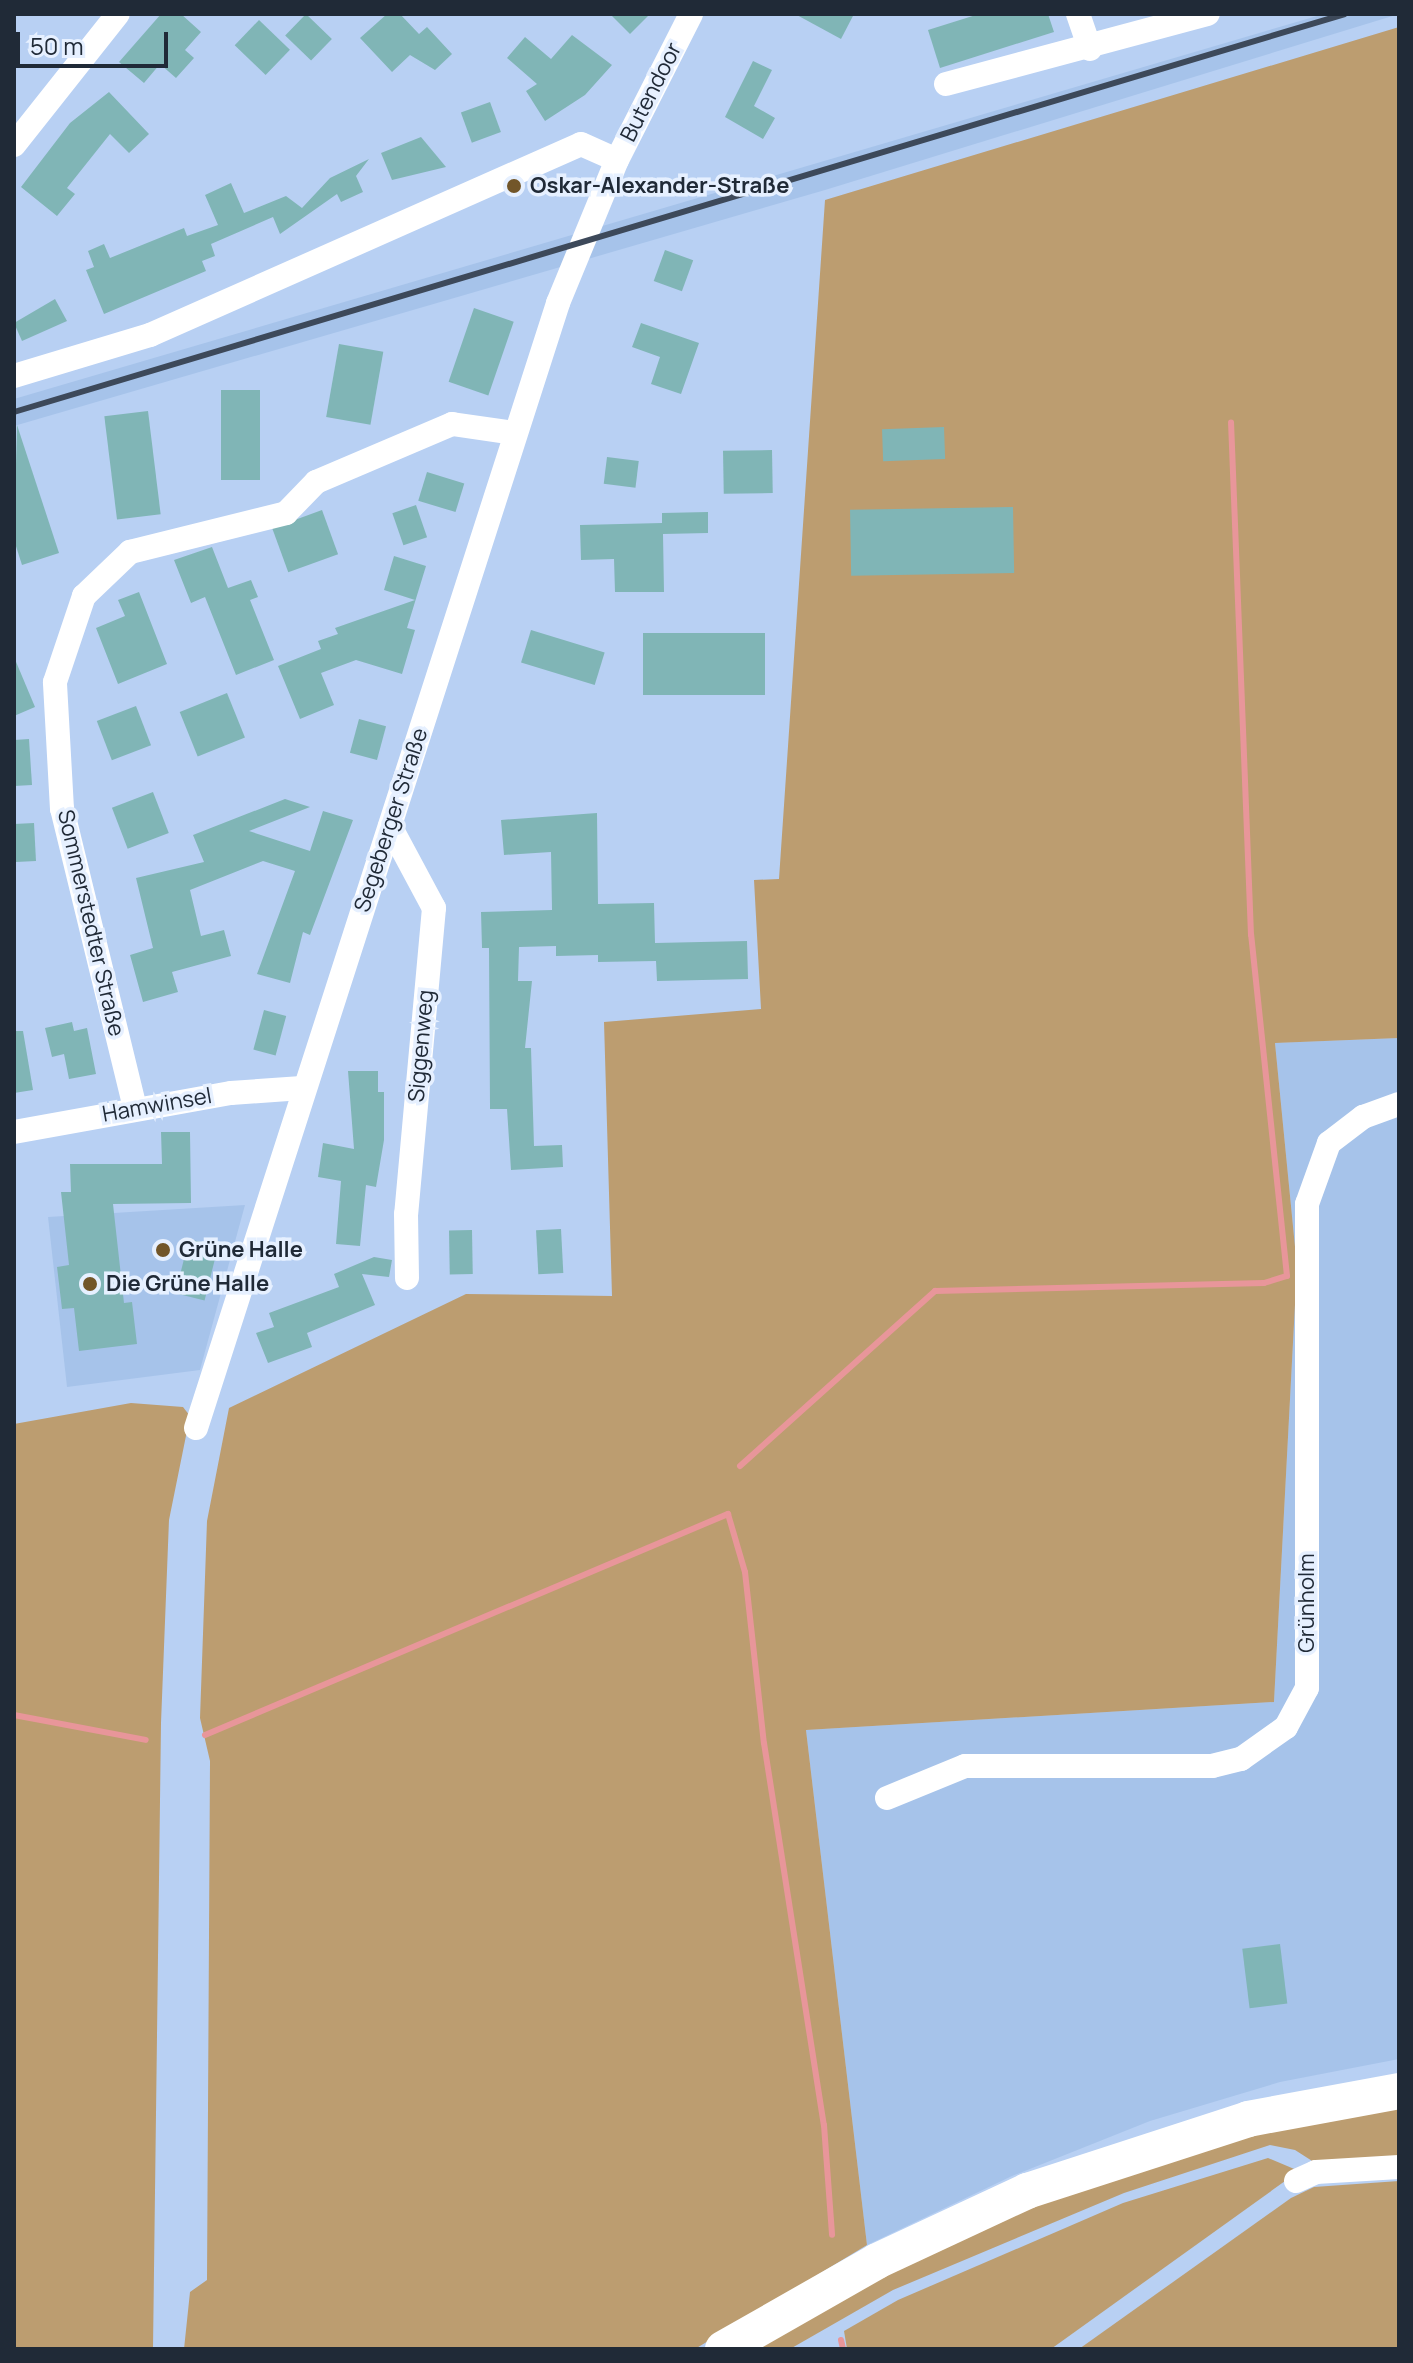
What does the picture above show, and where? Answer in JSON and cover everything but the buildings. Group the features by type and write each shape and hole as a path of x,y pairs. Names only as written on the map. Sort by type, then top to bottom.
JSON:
{"main road":[{"path":"723,2349 877,2261 1027,2191 1248,2119 1399,2091"}],"street":[{"path":"14,145 118,14"},
{"name":"Butendoor","path":"594,215 617,160 691,14"},
{"path":"1078,14 1090,49"},
{"path":"946,84 1090,49 1208,14"},
{"path":"14,376 150,335 581,144 617,160"},
{"name":"Segeberger Straße","path":"196,1428 302,1088 390,826 514,433 594,215"},
{"name":"Sommerstedter Straße","path":"135,1108 62,809 55,682 84,596 130,552 286,513 316,482 452,424 514,433"},
{"name":"Siggenweg","path":"390,826 434,908 406,1214 407,1278"},
{"name":"Hamwinsel","path":"14,1132 135,1108 302,1088"},
{"name":"Grünholm","path":"887,1798 965,1766 1212,1766 1241,1759 1286,1727 1307,1688 1307,1204 1329,1143 1363,1117 1399,1104"},
{"path":"1296,2181 1316,2172 1399,2167"}],"shaded area":[{"path":"1324,14 1399,14 825,190 14,426 14,399"},
{"path":"1399,27 1399,1038 1275,1043 1297,1267 1274,1702 806,1730 867,2245 695,2349 184,2349 190,2292 207,2280 210,1761 200,1718 207,1521 229,1408 466,1294 612,1296 604,1022 761,1009 754,880 779,879 825,200"},
{"path":"1399,1038 1399,2059 1280,2082 1150,2121 1012,2176 867,2245 806,1730 1274,1702 1297,1267 1275,1043"},
{"path":"245,1205 200,1370 67,1387 48,1217"},
{"path":"131,1403 183,1407 190,1416 169,1520 161,1723 153,2349 14,2349 14,1424"},
{"path":"1399,2108 1399,2160 1320,2166 1295,2150 1270,2145 1124,2193 893,2290 790,2349 757,2349 887,2273 1034,2206 1253,2130"},
{"path":"1268,2158 1299,2171 1051,2349 847,2349 844,2331 898,2300 1123,2203"},
{"path":"1399,2181 1399,2349 1079,2349 1291,2198 1314,2187"}],"waterway":[{"path":"740,1466 935,1291 1264,1283 1287,1276 1251,935 1231,422"},
{"path":"205,1735 728,1514 745,1572 764,1743 824,2125 832,2235"},
{"path":"14,1715 146,1740"},
{"path":"841,2340 843,2349"}],"railway":[{"path":"14,412 1345,14"}],"place":[{"name":"Oskar-Alexander-Straße","path":"514,186"},
{"name":"Grüne Halle","path":"163,1250"},
{"name":"Die Grüne Halle","path":"90,1284"}]}
